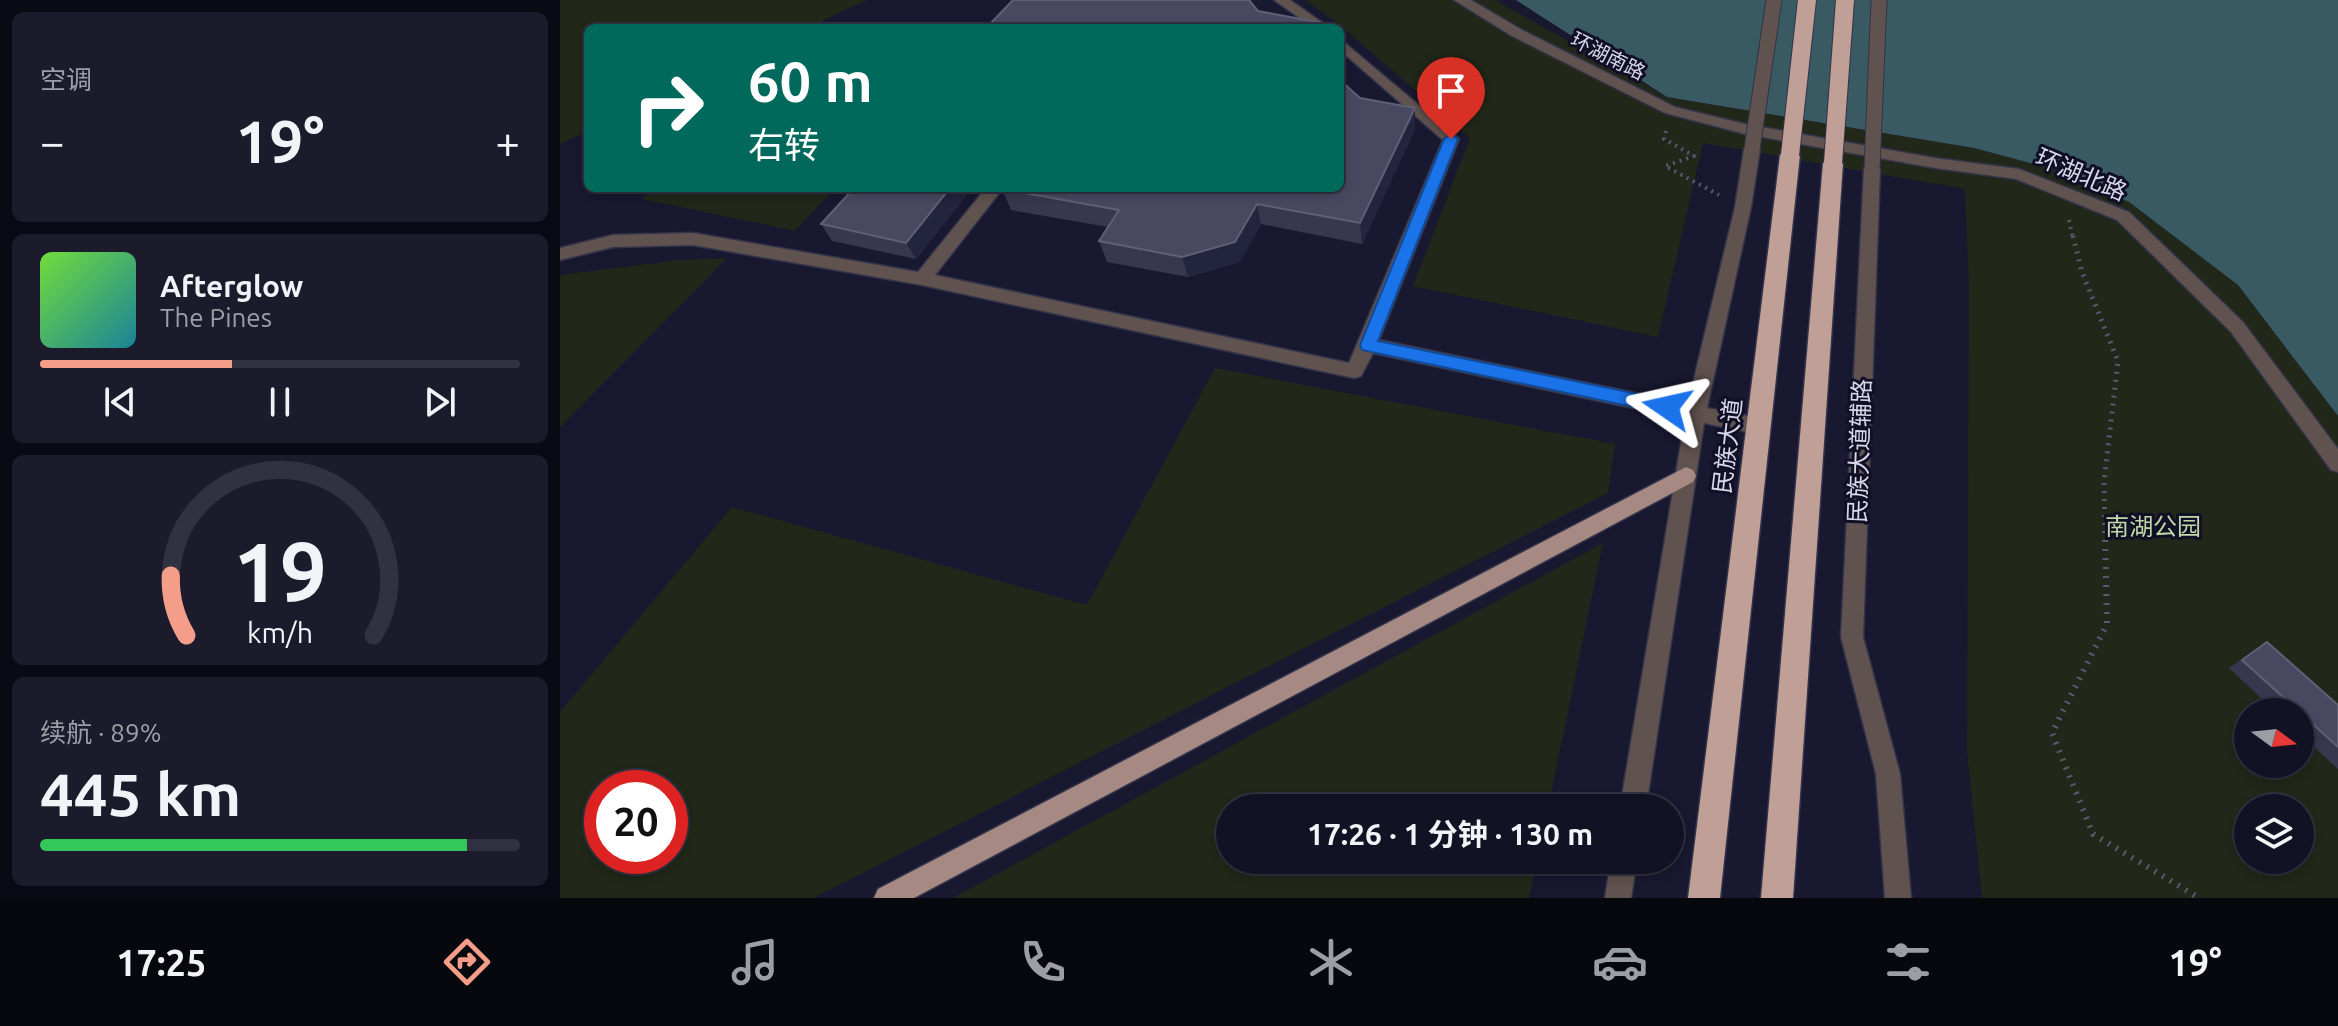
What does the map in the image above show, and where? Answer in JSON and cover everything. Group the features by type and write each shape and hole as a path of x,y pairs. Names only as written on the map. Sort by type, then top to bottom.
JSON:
{"highway":[{"name":"民族大道","path":"1704,898 1807,0"},
{"path":"1777,898 1845,0"}],"main road":[{"path":"887,898 1686,476"}],"street":[{"path":"1281,0 1317,24"},
{"name":"环湖南路","path":"1461,0 1517,33 1670,110 1745,129"},
{"path":"1635,794 1696,413 1743,207 1774,0"},
{"name":"民族大道辅路","path":"1879,0 1852,637 1888,774 1898,898"},
{"path":"560,254 613,241 693,239 922,279 1354,371 1368,345 1451,139 1344,46"},
{"name":"环湖北路","path":"1745,129 1935,163 2019,174 2123,216 2237,327 2338,464"},
{"path":"922,279 992,192"},
{"path":"1368,345 1758,426"},
{"path":"1618,898 1622,874"}],"path":[{"path":"1670,110 1664,139 1694,156 1665,166 1743,207"},
{"path":"2062,191 2082,272 2118,361 2104,482 2107,624 2052,733 2093,834 2199,898"}],"green space":[{"path":"560,0 867,0 816,24 584,24 584,133 560,144"},
{"name":"南湖公园","path":"1305,0 1495,0 1667,97 1974,148 2056,170 2129,202 2238,285 2338,416 2338,898 1982,898 1967,751 1969,288 1965,189 1703,143 1658,337 1413,286 1470,138 1344,28 1344,24 1339,24"},
{"path":"650,192 831,192 795,231 642,199"},
{"path":"727,258 560,427 560,275 679,260"},
{"path":"1215,368 1615,444 1608,493 814,898 560,898 560,712 732,507 1087,605"},
{"path":"1603,543 1551,794 1216,794 1216,874 1534,874 1529,898 953,898"}],"shaded area":[{"path":"1516,0 2338,0 2338,416 2238,285 2129,202 2056,170 1974,148 1667,97"}],"building":[{"path":"1013,0 1249,0 1258,11 1328,24 990,24"},
{"path":"1344,84 1360,98 1415,108 1360,223 1257,204 1235,242 1182,257 1099,241 1119,210 1019,192 1344,192"},
{"path":"850,192 947,192 906,243 821,224"},
{"path":"2267,642 2338,705 2338,747 2314,725 2314,698 2284,698 2242,660"}],"route":[{"path":"1451,139 1368,345 1667,407"}]}
